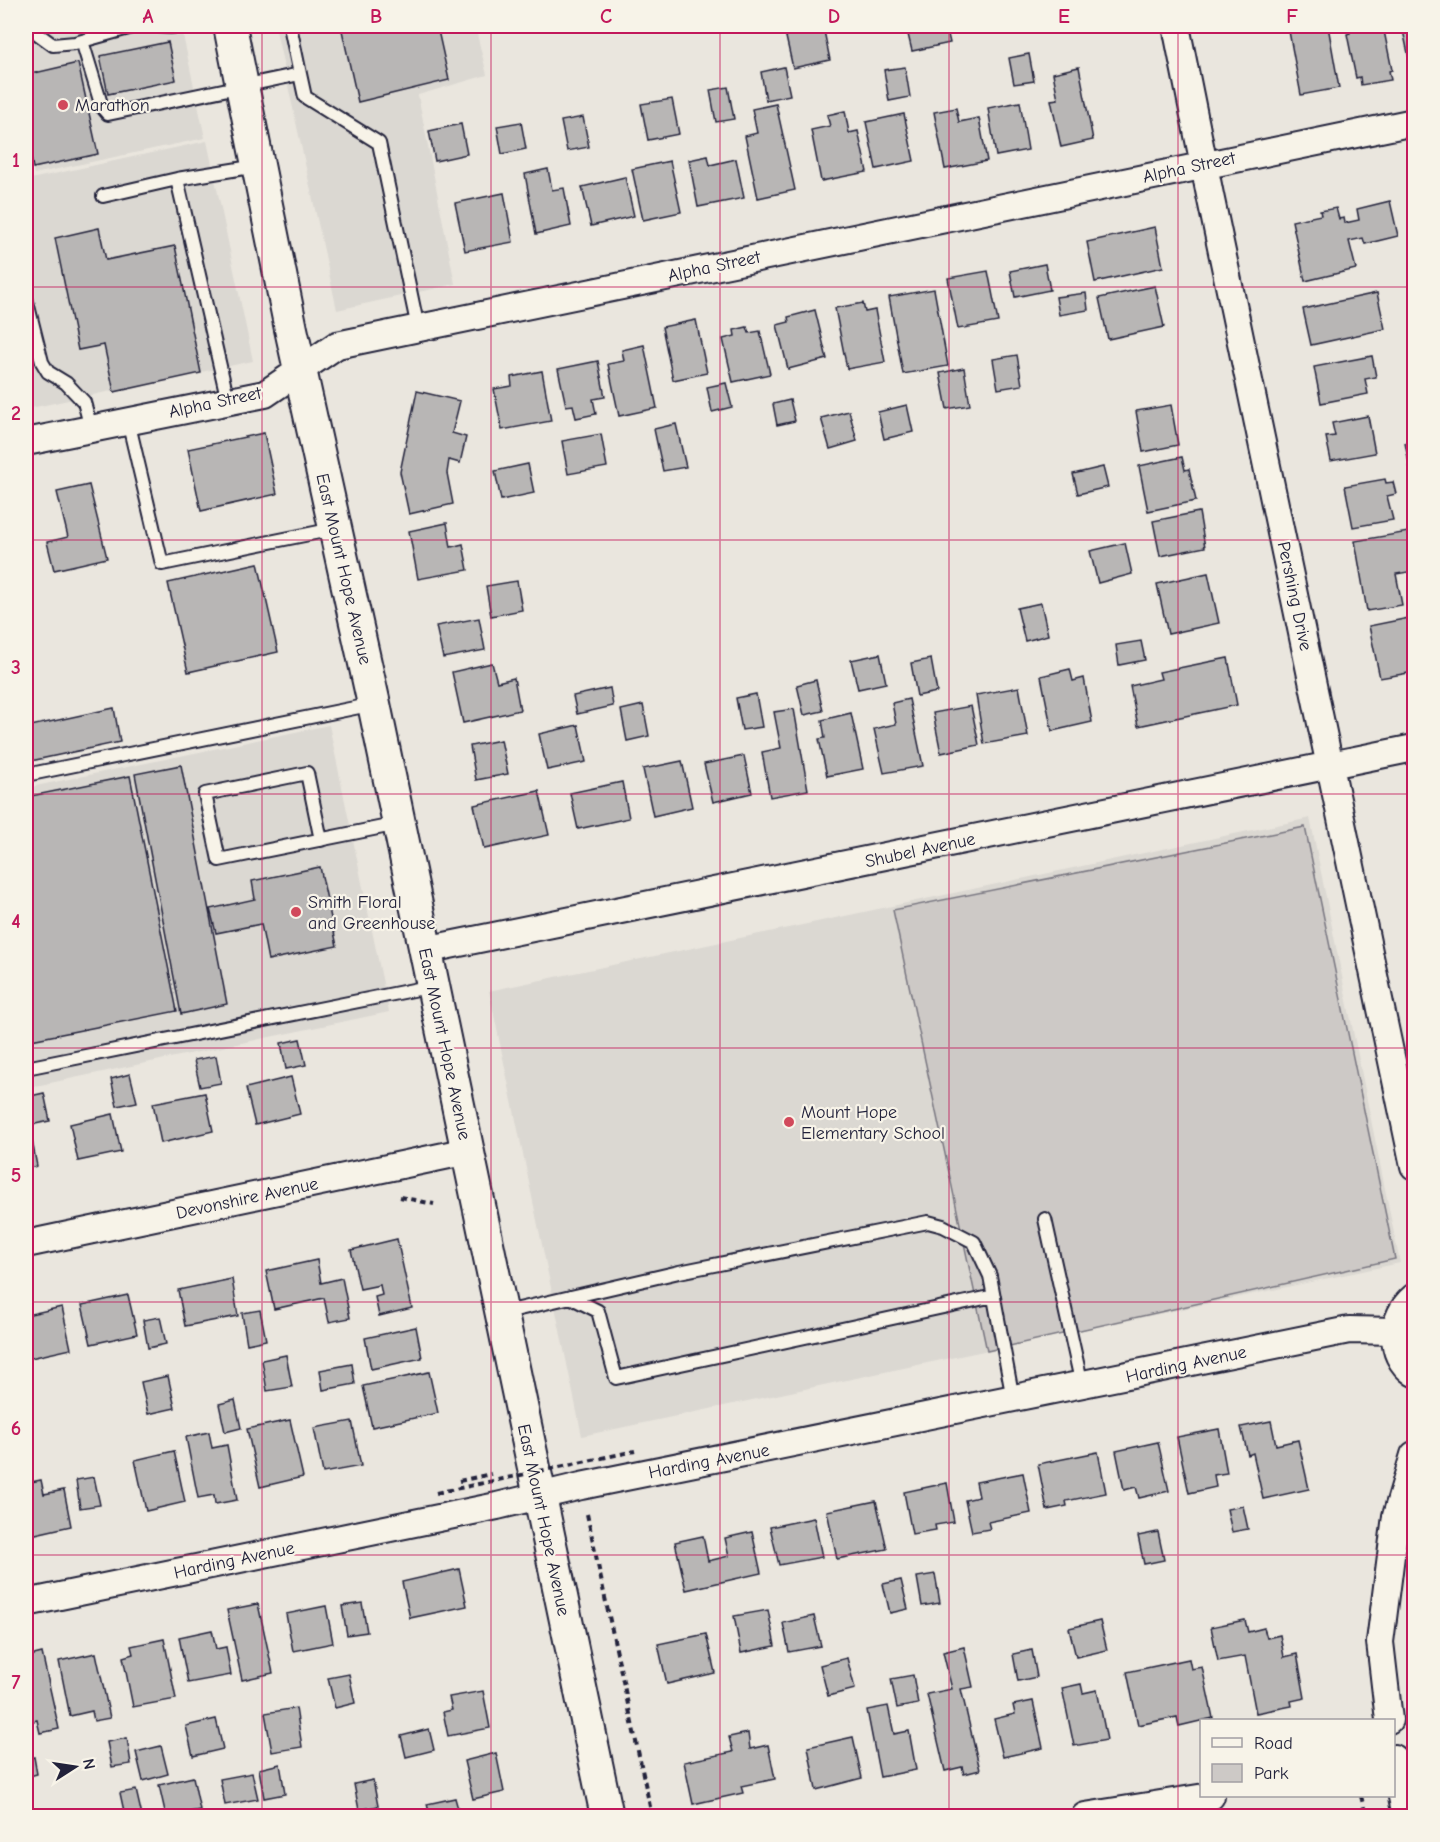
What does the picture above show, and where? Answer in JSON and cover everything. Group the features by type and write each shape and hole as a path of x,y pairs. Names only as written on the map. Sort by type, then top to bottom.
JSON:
{"street":[{"name":"East Mount Hope Avenue","path":"230,26 607,1816"},
{"name":"Pershing Drive","path":"1176,26 1414,1166"},
{"name":"Alpha Street","path":"26,442 265,394 337,345 1414,122"},
{"name":"Shubel Avenue","path":"425,950 1414,748"},
{"name":"Devonshire Avenue","path":"26,1244 468,1151"},
{"path":"1414,1297 1399,1316 1395,1331 1396,1346 1401,1359 1414,1373"},
{"name":"Harding Avenue","path":"26,1603 581,1486 1349,1330 1395,1331"},
{"path":"1389,1719 1380,1642 1396,1516 1414,1455"},
{"path":"1395,1759 1414,1754"},
{"path":"1395,1764 1406,1816"},
{"path":"1086,1816 1205,1797"}],"lane":[{"path":"35,26 38,34 53,45 82,41 136,26"},
{"path":"158,26 177,26"},
{"path":"290,26 305,97 379,143 418,328"},
{"path":"82,41 102,107 108,114 300,74"},
{"path":"103,196 177,179 258,166"},
{"path":"177,179 228,401"},
{"path":"26,298 42,362 48,372 66,383 84,402 91,428"},
{"path":"128,421 162,564 335,528"},
{"path":"26,775 374,704"},
{"path":"321,840 307,773 205,794 219,860 321,840 399,824"},
{"path":"26,1068 433,986"},
{"path":"1045,1219 1082,1385"},
{"path":"502,1313 679,1272 928,1222 943,1226 974,1242 990,1276 1013,1400"},
{"path":"570,1297 598,1311 616,1378 994,1296"}],"path":[{"path":"436,1493 634,1451"},
{"path":"575,1455 652,1816"},
{"path":"1361,1797 1366,1816"}],"shaded area":[{"path":"26,26 181,26 205,138 34,174 26,136"},
{"path":"275,26 475,26 487,75 418,95 455,284 337,310"},
{"path":"207,141 253,361 26,409 26,180"},
{"path":"329,725 389,1012 26,1088 26,788"},
{"path":"1310,818 1400,1263 582,1436 489,991"}],"green space":[{"path":"1305,827 1395,1259 987,1351 893,910"}],"building":[{"path":"341,26 437,26 449,80 358,102"},
{"path":"823,26 830,60 793,68 784,28"},
{"path":"906,26 946,26 950,43 912,51"},
{"path":"1288,26 1328,26 1339,88 1301,95"},
{"path":"1348,26 1383,26 1392,70 1389,71 1391,80 1361,85 1360,77 1356,78 1347,34 1350,33"},
{"path":"1402,26 1414,26 1414,56 1409,58"},
{"path":"168,42 176,80 108,94 100,56"},
{"path":"1029,54 1034,81 1014,84 1009,58"},
{"path":"78,63 98,154 33,168 26,132 26,75"},
{"path":"784,67 790,95 766,100 761,72"},
{"path":"905,67 910,97 889,101 884,70"},
{"path":"1079,67 1093,140 1061,147 1051,100 1058,99 1053,73"},
{"path":"728,87 734,119 716,122 710,90"},
{"path":"672,99 679,134 648,140 641,104"},
{"path":"1020,102 1028,150 996,156 988,108"},
{"path":"776,104 795,190 758,198 745,136 757,133 752,109"},
{"path":"956,108 959,122 979,118 987,161 945,169 934,112"},
{"path":"845,111 849,133 858,131 867,172 821,181 811,130 830,126 827,115"},
{"path":"904,114 914,161 876,169 866,122"},
{"path":"583,117 589,147 567,151 561,121"},
{"path":"521,122 526,149 502,154 497,126"},
{"path":"461,124 467,154 435,161 429,131"},
{"path":"708,156 710,165 736,159 744,198 698,207 689,160"},
{"path":"670,161 681,212 643,220 632,169"},
{"path":"548,169 552,190 564,188 571,226 536,234 525,174"},
{"path":"625,177 634,216 591,226 582,187"},
{"path":"504,193 513,242 465,251 455,203"},
{"path":"1390,201 1398,236 1365,244 1363,238 1349,241 1356,269 1305,281 1292,221 1321,215 1320,211 1336,208 1339,219 1344,218 1345,223 1359,220 1357,209"},
{"path":"1155,227 1163,267 1095,282 1087,242"},
{"path":"99,228 106,260 175,246 201,373 114,392 104,345 78,350 55,238"},
{"path":"1045,264 1050,290 1015,297 1010,271"},
{"path":"988,271 998,322 958,329 948,278"},
{"path":"1155,286 1164,327 1108,339 1099,298"},
{"path":"934,289 948,366 903,374 889,297"},
{"path":"1086,293 1088,310 1059,315 1056,297"},
{"path":"1377,293 1385,329 1311,345 1303,309"},
{"path":"863,303 865,312 875,310 885,362 847,369 835,308"},
{"path":"815,310 827,359 788,369 777,325 789,322 788,317"},
{"path":"696,320 707,373 673,380 662,327"},
{"path":"747,327 749,333 760,331 770,374 733,382 723,339 735,336 734,330"},
{"path":"644,345 657,408 619,416 608,364 624,361 622,350"},
{"path":"1017,355 1022,385 998,389 993,359"},
{"path":"1372,356 1376,377 1365,379 1368,394 1321,403 1314,367"},
{"path":"598,361 605,397 593,399 596,414 576,418 573,405 566,406 558,369"},
{"path":"964,368 970,405 947,409 940,373"},
{"path":"542,371 551,421 502,430 494,389 512,386 511,377"},
{"path":"726,383 732,407 712,412 707,387"},
{"path":"417,391 460,401 452,433 466,437 460,463 449,460 447,473 453,504 409,514 400,472"},
{"path":"790,400 795,421 777,425 773,404"},
{"path":"907,405 913,432 884,439 878,412"},
{"path":"1171,405 1178,445 1143,452 1136,411"},
{"path":"849,411 857,441 830,449 821,418"},
{"path":"1368,416 1375,453 1331,461 1326,437 1335,436 1332,423"},
{"path":"676,424 686,467 663,471 654,429"},
{"path":"264,433 277,494 201,511 188,449"},
{"path":"601,434 607,467 568,474 562,441"},
{"path":"1414,441 1414,474 1411,474 1405,443"},
{"path":"1182,457 1185,470 1189,469 1196,501 1148,511 1139,466"},
{"path":"528,464 534,493 501,500 495,471"},
{"path":"1103,467 1108,487 1078,494 1073,474"},
{"path":"1385,479 1386,483 1393,482 1396,494 1387,496 1393,520 1353,527 1345,486"},
{"path":"89,485 107,558 54,570 47,542 68,537 57,492"},
{"path":"1199,512 1205,547 1160,556 1153,521"},
{"path":"447,523 451,547 463,544 468,570 418,579 409,531"},
{"path":"1408,532 1414,571 1396,574 1402,605 1367,611 1355,541"},
{"path":"1125,543 1132,574 1098,583 1090,551"},
{"path":"258,563 278,652 188,672 168,583"},
{"path":"1208,573 1219,623 1168,634 1157,584"},
{"path":"517,581 522,610 491,616 486,586"},
{"path":"1041,603 1048,635 1025,641 1017,608"},
{"path":"1414,617 1414,672 1380,678 1369,626"},
{"path":"479,618 485,650 443,658 436,626"},
{"path":"1141,641 1145,660 1119,665 1116,645"},
{"path":"880,654 886,683 858,689 851,660"},
{"path":"1228,658 1237,705 1138,726 1130,686 1161,679 1159,672"},
{"path":"931,659 937,692 917,696 911,663"},
{"path":"492,663 497,682 514,678 520,710 463,723 452,672"},
{"path":"1070,669 1073,681 1084,678 1092,722 1052,731 1041,676"},
{"path":"816,680 823,711 804,715 797,685"},
{"path":"1019,687 1028,736 984,744 976,695"},
{"path":"610,688 613,706 577,714 573,696"},
{"path":"756,694 762,727 742,730 736,698"},
{"path":"909,699 923,766 884,773 874,729 896,724 892,703"},
{"path":"643,705 649,736 627,741 621,710"},
{"path":"971,706 979,745 941,753 933,713"},
{"path":"114,708 120,742 26,762 26,727"},
{"path":"794,709 808,790 770,797 762,752 781,748 774,712"},
{"path":"851,713 863,769 827,776 819,739 825,738 822,720"},
{"path":"578,725 586,762 547,770 539,734"},
{"path":"501,740 508,774 476,780 470,746"},
{"path":"744,756 752,793 713,802 704,764"},
{"path":"682,761 692,807 653,816 643,769"},
{"path":"181,765 227,1004 181,1014 135,774"},
{"path":"130,776 177,1011 26,1041 26,797"},
{"path":"622,782 629,818 578,829 570,793"},
{"path":"539,791 549,835 484,849 474,805"},
{"path":"320,867 337,946 268,960 261,924 216,933 210,909 255,899 252,881"},
{"path":"300,1039 306,1065 286,1069 281,1043"},
{"path":"216,1056 221,1083 200,1087 194,1060"},
{"path":"130,1074 137,1102 117,1106 111,1079"},
{"path":"291,1077 300,1114 255,1125 246,1088"},
{"path":"44,1093 50,1121 30,1125 26,1097"},
{"path":"205,1093 213,1131 161,1143 153,1103"},
{"path":"113,1114 121,1152 78,1161 70,1124"},
{"path":"30,1130 37,1166 26,1169 26,1131"},
{"path":"397,1239 412,1308 379,1316 375,1297 382,1295 380,1285 360,1289 351,1250"},
{"path":"317,1260 321,1283 342,1278 350,1318 329,1322 324,1298 274,1309 266,1271"},
{"path":"232,1279 238,1316 185,1326 178,1290"},
{"path":"128,1295 137,1334 91,1344 82,1305"},
{"path":"62,1307 71,1349 26,1359 26,1315"},
{"path":"260,1310 266,1340 247,1344 242,1313"},
{"path":"160,1317 166,1344 148,1348 143,1320"},
{"path":"416,1327 422,1358 371,1369 365,1338"},
{"path":"286,1355 292,1387 267,1391 262,1360"},
{"path":"352,1364 355,1384 323,1390 320,1370"},
{"path":"429,1372 438,1413 372,1427 363,1386"},
{"path":"168,1376 175,1408 148,1414 141,1382"},
{"path":"235,1400 241,1428 225,1432 219,1404"},
{"path":"290,1420 303,1477 260,1487 247,1429"},
{"path":"352,1421 361,1466 323,1473 314,1428"},
{"path":"1271,1421 1276,1445 1298,1440 1309,1489 1263,1499 1253,1453 1248,1455 1241,1427"},
{"path":"1219,1429 1227,1473 1214,1475 1216,1487 1189,1493 1177,1437"},
{"path":"209,1432 212,1448 227,1445 237,1500 215,1504 214,1495 198,1498 186,1437"},
{"path":"1158,1442 1169,1491 1139,1498 1136,1487 1124,1490 1116,1451"},
{"path":"174,1451 185,1502 146,1511 135,1460"},
{"path":"1098,1452 1106,1493 1066,1501 1067,1506 1047,1510 1038,1464"},
{"path":"1023,1473 1031,1513 988,1522 990,1529 972,1532 965,1500 979,1497 976,1482"},
{"path":"94,1477 100,1505 80,1508 76,1480"},
{"path":"41,1480 44,1494 64,1490 71,1526 31,1535 26,1506 26,1483"},
{"path":"947,1483 954,1522 935,1525 936,1530 912,1534 904,1492"},
{"path":"876,1501 887,1549 837,1559 827,1511"},
{"path":"1243,1506 1248,1529 1232,1532 1227,1509"},
{"path":"814,1518 822,1557 779,1565 770,1527"},
{"path":"752,1532 761,1573 686,1590 675,1542 703,1536 708,1561 729,1556 725,1538"},
{"path":"1158,1532 1164,1560 1144,1564 1138,1536"},
{"path":"459,1569 467,1606 410,1618 402,1582"},
{"path":"935,1574 940,1603 922,1606 917,1577"},
{"path":"901,1580 908,1609 890,1613 883,1584"},
{"path":"362,1603 367,1632 347,1635 342,1606"},
{"path":"258,1604 273,1673 242,1680 227,1610"},
{"path":"326,1606 333,1643 293,1651 286,1614"},
{"path":"768,1610 775,1646 741,1653 734,1616"},
{"path":"814,1616 821,1646 789,1652 783,1623"},
{"path":"1245,1620 1248,1632 1264,1628 1267,1638 1280,1635 1284,1657 1297,1654 1305,1698 1291,1701 1292,1706 1256,1713 1245,1656 1218,1661 1211,1627"},
{"path":"1100,1621 1107,1650 1076,1657 1069,1628"},
{"path":"212,1630 216,1649 226,1647 231,1675 188,1683 179,1637"},
{"path":"706,1634 715,1673 667,1684 658,1644"},
{"path":"164,1639 176,1699 133,1707 123,1657 133,1654 131,1646"},
{"path":"964,1647 973,1687 961,1689 980,1770 964,1774 962,1767 945,1771 927,1694 952,1689 943,1652"},
{"path":"1032,1650 1037,1677 1018,1681 1013,1654"},
{"path":"42,1653 59,1729 40,1733 37,1720 26,1723 26,1657"},
{"path":"96,1653 110,1718 94,1721 92,1711 70,1716 59,1661"},
{"path":"847,1658 855,1689 828,1696 820,1665"},
{"path":"1189,1659 1191,1669 1202,1667 1213,1718 1200,1719 1200,1721 1179,1726 1177,1717 1138,1725 1127,1672"},
{"path":"349,1674 355,1703 335,1708 328,1678"},
{"path":"913,1675 918,1704 897,1708 891,1679"},
{"path":"1081,1684 1083,1693 1097,1690 1107,1740 1074,1746 1062,1688"},
{"path":"483,1691 490,1728 448,1736 443,1712 452,1710 449,1697"},
{"path":"1033,1701 1043,1748 1003,1757 994,1719 1015,1714 1013,1705"},
{"path":"888,1706 894,1734 909,1731 916,1770 880,1777 867,1710"},
{"path":"296,1708 302,1747 272,1752 265,1713"},
{"path":"216,1719 223,1749 193,1756 186,1726"},
{"path":"429,1729 434,1750 406,1757 401,1736"},
{"path":"748,1733 750,1749 768,1745 775,1779 741,1786 743,1793 693,1804 684,1762 733,1752 729,1737"},
{"path":"853,1737 862,1778 816,1790 808,1747"},
{"path":"127,1738 131,1764 112,1767 107,1742"},
{"path":"161,1746 168,1774 143,1781 136,1752"},
{"path":"496,1753 504,1792 473,1799 464,1761"},
{"path":"34,1757 37,1774 26,1777 26,1759"},
{"path":"280,1764 285,1794 264,1798 259,1769"},
{"path":"252,1773 258,1799 225,1805 220,1779"},
{"path":"193,1777 200,1810 166,1816 159,1785"},
{"path":"373,1780 378,1806 359,1810 354,1784"},
{"path":"136,1790 142,1816 125,1816 120,1793"},
{"path":"455,1798 460,1816 430,1816 427,1804"},
{"path":"50,1811 51,1816 30,1816 30,1814"},
{"path":"319,1812 320,1816 298,1816"}],"place":[{"name":"Marathon","path":"63,105"},
{"name":"Smith Floral and Greenhouse","path":"296,912"},
{"name":"Mount Hope Elementary School","path":"789,1122"}]}
